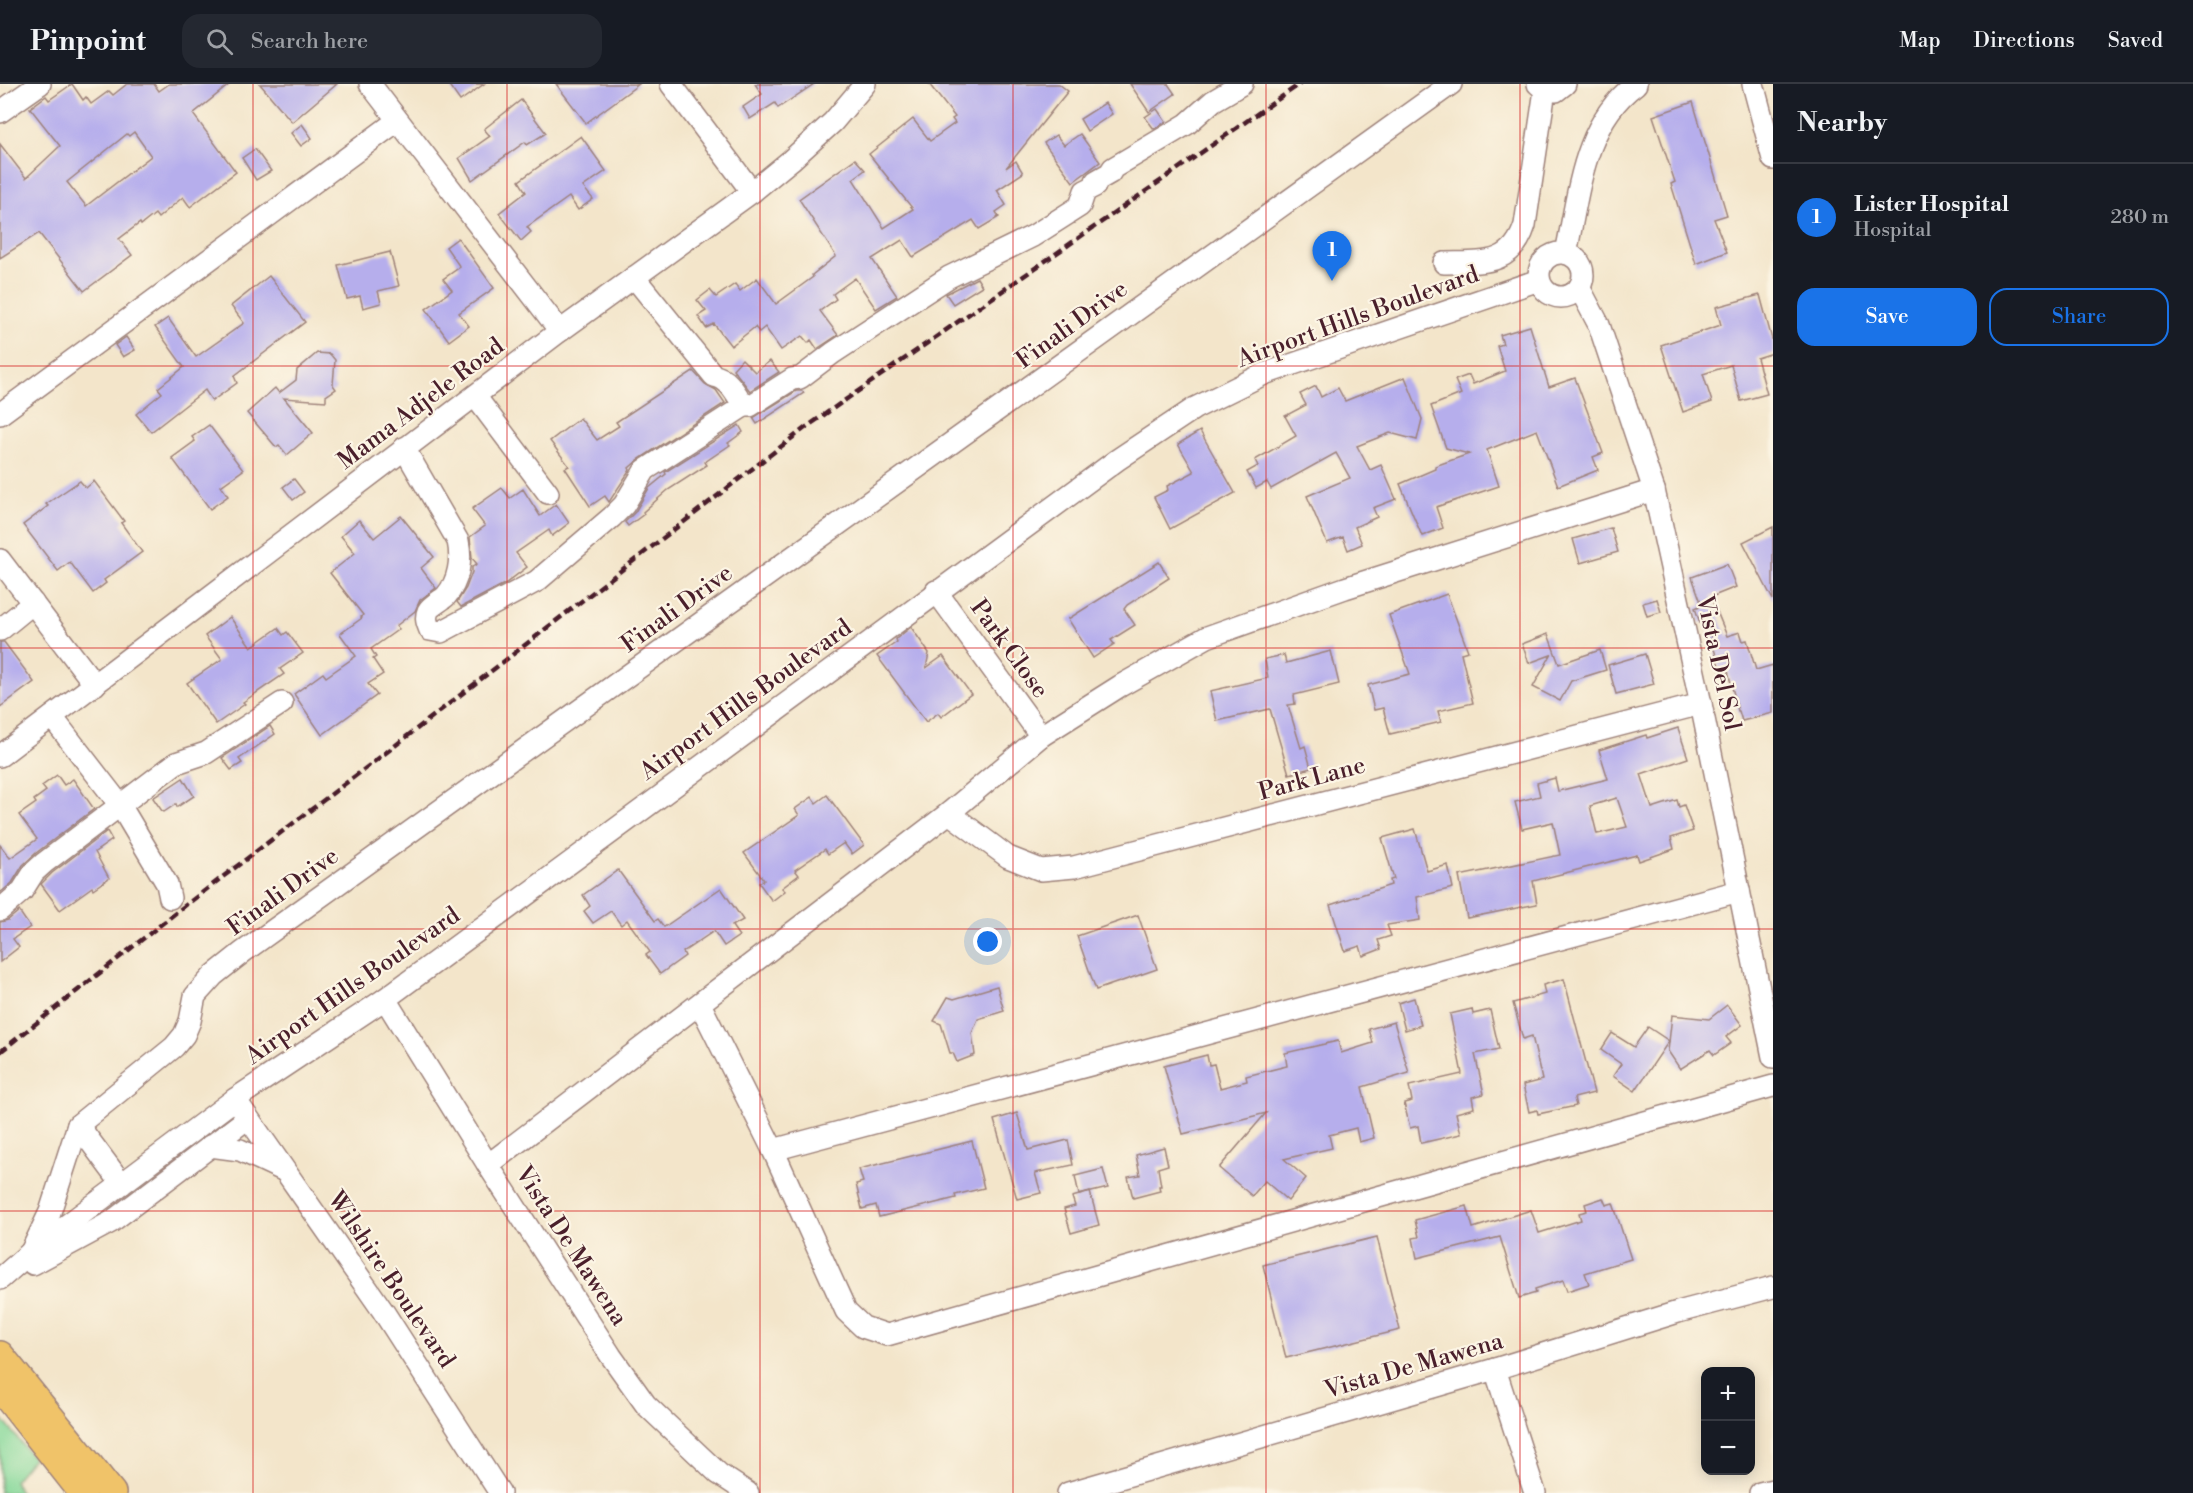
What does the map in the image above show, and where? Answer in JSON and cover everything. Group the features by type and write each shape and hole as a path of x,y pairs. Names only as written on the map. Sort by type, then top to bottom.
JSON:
{"main road":[{"path":"0,1355 62,1448 83,1493"},
{"path":"0,1389 112,1493"}],"street":[{"path":"4,101 40,84"},
{"path":"370,84 560,331"},
{"path":"671,84 752,192"},
{"name":"Mama Adjele Road","path":"0,756 560,331 752,192 833,122 866,84"},
{"path":"404,448 458,541 461,555 460,565 447,594 428,610 426,620 430,630 441,632 537,580 624,505 645,470 744,406 750,406 792,379 800,378 833,353 949,277 1042,230 1080,206 1085,191 1095,186 1096,181 1113,168 1187,124 1213,101 1242,84"},
{"name":"Finali Drive","path":"78,1125 174,1047 184,1035 190,1021 195,996 214,975 243,952 1451,84"},
{"path":"1444,263 1486,262 1498,259 1510,252 1520,240 1525,225 1541,87 1556,92 1565,84"},
{"path":"1566,253 1588,150 1602,120 1619,99 1636,84"},
{"path":"1753,84 1773,159"},
{"path":"0,414 398,121"},
{"path":"1566,253 1581,264 1583,273 1580,290 1559,298 1542,289 1539,271 1542,262 1548,256 1566,253"},
{"path":"634,277 714,376 721,377 730,385 744,406"},
{"name":"Airport Hills Boulevard","path":"0,1279 31,1252 235,1100 385,999 936,591 1116,460 1195,408 1264,374 1539,280"},
{"name":"Vista Del Sol","path":"1580,290 1599,325 1654,490 1701,704 1773,1057"},
{"path":"475,396 548,493"},
{"path":"488,1165 949,813 1041,736 1120,686 1207,637 1345,588 1654,490"},
{"path":"0,560 95,685"},
{"name":"Park Close","path":"936,591 1041,736"},
{"path":"0,630 33,603"},
{"path":"0,910 22,891 34,872 44,863 176,763 206,753 282,703"},
{"name":"Park Lane","path":"949,813 1008,857 1041,870 1074,867 1701,704"},
{"path":"52,717 120,805 167,884 170,898"},
{"path":"773,1150 1739,891"},
{"name":"Vista De Mawena","path":"385,999 488,1165 611,1356 646,1405 719,1474 748,1493"},
{"path":"700,1004 773,1150 846,1311 863,1327 887,1335 1773,1086"},
{"name":"Wilshire Boulevard","path":"235,1100 383,1311 500,1493"},
{"path":"0,1279 63,1249 111,1222 248,1118"},
{"path":"78,1125 122,1185"},
{"path":"31,1252 56,1194 78,1125"},
{"path":"210,1146 240,1150 284,1170"},
{"name":"Vista De Mawena","path":"1068,1493 1495,1370 1678,1312 1773,1287"},
{"path":"1495,1370 1535,1493"},
{"path":"1760,1493 1773,1490"}],"green space":[{"path":"0,1416 33,1458 14,1481 21,1493 0,1493"}],"building":[{"path":"72,84 83,100 86,97 91,104 109,91 113,95 127,84 154,84 159,91 169,84 230,84 193,114 236,172 190,207 183,197 158,218 155,214 119,239 132,255 84,291 39,233 0,258 0,144 26,178 60,146 30,108 46,96 49,100","holes":["134,132 151,156 86,206 67,182 127,134 129,136"]},
{"path":"260,84 337,84 292,122"},
{"path":"448,84 484,84 460,101"},
{"path":"556,84 639,84 586,123"},
{"path":"755,84 814,84 778,108 775,103 750,119 743,107 762,94"},
{"path":"929,84 1059,84 1068,91 1006,168 1016,161 1023,173 997,190 1006,205 996,212 999,217 979,229 973,220 913,257 902,240 872,259 897,296 876,309 855,278 833,294 836,299 820,311 838,335 817,349 811,340 808,343 802,336 781,350 765,327 759,332 755,327 731,346 714,324 706,328 698,316 706,311 697,300 710,290 716,297 735,284 740,291 757,278 776,304 813,277 812,275 836,256 799,199 855,159 865,170 853,179 884,228 913,209 869,154 913,119 930,141 955,123 952,119 955,117"},
{"path":"1130,84 1168,84 1175,94 1149,112"},
{"path":"521,100 546,133 527,145 525,142 472,180 459,158 490,136 484,129"},
{"path":"1693,102 1727,215 1714,219 1727,252 1696,264 1671,184 1675,182 1653,116"},
{"path":"1105,103 1112,114 1087,131 1080,119"},
{"path":"1157,109 1166,122 1154,129 1145,117"},
{"path":"302,124 312,138 301,146 291,133"},
{"path":"1080,134 1100,162 1073,182 1044,143 1056,135 1064,145"},
{"path":"581,136 606,171 583,187 593,199 578,210 569,197 527,227 531,232 521,241 499,213 526,192 519,181"},
{"path":"255,149 271,171 256,180 242,158"},
{"path":"458,238 494,288 459,313 469,326 449,341 426,309 452,290 443,279 460,267 446,247"},
{"path":"390,252 399,286 378,291 381,303 363,308 360,296 347,299 338,265"},
{"path":"269,276 305,322 234,376 237,383 212,401 205,390 151,432 136,414 162,393 158,388 184,367 155,327 168,318 196,357 244,323 231,306"},
{"path":"977,278 982,286 953,304 946,294"},
{"path":"1760,295 1773,343 1773,353 1757,358 1767,394 1741,401 1731,365 1703,374 1712,402 1683,412 1661,345 1721,325 1716,307"},
{"path":"1530,326 1549,387 1575,378 1603,453 1593,457 1598,470 1558,486 1537,430 1487,450 1499,486 1436,507 1443,528 1422,536 1400,484 1435,469 1435,466 1469,454 1446,448 1431,406 1461,394 1455,380 1469,375 1473,384 1505,371 1497,346 1503,344 1500,335"},
{"path":"126,337 135,350 123,357 115,345"},
{"path":"317,353 330,354 335,360 333,385 336,389 326,396 326,401 284,398 313,433 287,455 279,445 276,447 247,413 275,388 279,393 296,380 297,370"},
{"path":"742,359 755,372 770,361 779,372 750,391 733,369"},
{"path":"693,371 705,384 716,390 725,403 638,460 629,468 630,470 609,502 605,496 590,506 565,468 569,466 550,441 580,418 597,440 619,426 616,422"},
{"path":"1405,377 1422,419 1417,440 1390,433 1357,446 1370,470 1381,465 1396,499 1373,508 1377,517 1355,527 1362,544 1348,550 1343,537 1327,543 1307,496 1350,478 1336,453 1271,489 1267,482 1256,488 1247,472 1258,466 1255,460 1296,436 1285,416 1306,405 1300,394 1316,386 1321,397 1338,388 1345,401"},
{"path":"796,391 804,393 757,424 753,418"},
{"path":"209,425 243,470 221,486 228,496 210,509 172,458 195,441 192,437"},
{"path":"739,425 743,432 728,443 730,445 705,462 707,465 668,490 628,526 625,522 635,512 649,488 666,474 665,472"},
{"path":"1200,431 1235,493 1170,529 1154,497 1168,490 1167,486 1194,472 1178,444"},
{"path":"294,479 304,492 293,500 283,487"},
{"path":"80,481 86,488 94,481 124,521 121,523 142,552 104,580 106,583 93,593 70,562 58,571 23,525 48,506 46,504"},
{"path":"502,488 510,498 523,489 540,516 556,504 569,523 552,536 549,530 516,553 527,567 506,583 461,607 457,602 466,588 472,567 477,564 472,558 470,537 485,526 472,509"},
{"path":"401,516 434,557 421,568 436,588 420,600 415,611 396,626 399,629 371,649 376,657 373,659 383,674 368,684 377,695 322,735 294,694 323,673 326,677 356,656 340,634 363,615 330,573 355,553 341,536 359,520 374,538"},
{"path":"1773,527 1773,600 1743,542"},
{"path":"1611,528 1618,552 1580,563 1573,539"},
{"path":"1159,562 1169,578 1127,605 1124,609 1135,625 1111,640 1114,644 1093,658 1068,619"},
{"path":"1727,564 1736,587 1711,597 1727,636 1740,632 1743,641 1747,640 1756,670 1773,665 1773,713 1742,721 1728,671 1721,673 1706,621 1700,623 1695,608 1702,605 1692,577"},
{"path":"1447,594 1468,651 1461,653 1473,703 1438,711 1441,722 1390,734 1383,708 1374,710 1368,685 1410,674 1389,615"},
{"path":"1657,599 1661,612 1647,616 1643,603"},
{"path":"230,617 251,647 278,628 283,635 287,632 303,653 280,669 284,674 216,724 187,683 222,659 205,636"},
{"path":"911,627 929,653 926,668 943,656 971,694 941,717 938,713 926,722 877,656 897,642 896,639"},
{"path":"1548,634 1559,664 1600,650 1606,670 1571,681 1560,701 1533,687 1551,655 1529,663 1522,644"},
{"path":"0,642 4,642 34,682 0,707"},
{"path":"1331,651 1339,684 1294,695 1295,704 1288,705 1301,748 1305,746 1311,768 1289,774 1270,709 1217,721 1210,691 1268,678 1265,659 1284,655 1286,663"},
{"path":"1645,654 1654,684 1616,694 1608,665"},
{"path":"270,726 275,734 239,759 242,763 231,770 222,758"},
{"path":"1678,728 1688,758 1641,774 1652,808 1677,800 1679,807 1684,805 1693,831 1671,838 1674,849 1639,861 1637,855 1533,881 1537,904 1467,918 1459,876 1560,855 1553,822 1522,829 1515,802 1540,796 1537,783 1555,778 1558,791 1608,779 1599,750 1646,735 1647,738","holes":["1617,798 1627,827 1597,834 1590,806"]},
{"path":"57,775 64,785 73,779 94,809 36,853 23,865 12,883 0,893 0,845 10,858 37,839 19,815 36,803 34,800 46,791 42,786"},
{"path":"183,778 194,796 177,807 176,804 162,811 153,798"},
{"path":"827,795 864,845 852,854 844,843 828,854 825,849 795,870 799,875 782,888 785,891 772,901 759,883 764,880 744,853 799,815 795,809 812,797 816,803"},
{"path":"1415,829 1427,871 1448,865 1453,888 1417,897 1420,920 1387,925 1391,936 1378,940 1381,949 1363,956 1360,946 1345,951 1330,905 1391,885 1390,880 1394,879 1382,838"},
{"path":"107,831 112,840 95,852 109,878 60,910 41,884"},
{"path":"618,870 655,921 658,919 664,927 721,888 743,920 732,926 739,936 724,946 714,931 683,952 685,956 660,974 646,955 650,952 627,920 621,925 611,911 593,923 584,911 590,906 583,895"},
{"path":"19,911 30,927 13,939 19,947 0,962 0,922 8,920"},
{"path":"1138,915 1157,969 1096,990 1077,936"},
{"path":"1564,979 1594,1093 1574,1098 1576,1106 1538,1114 1537,1110 1529,1112 1523,1085 1542,1080 1532,1036 1523,1039 1513,1003 1545,994 1543,985"},
{"path":"997,986 1004,1011 978,1019 972,1033 975,1055 957,1062 953,1053 950,1053 941,1024 934,1021 948,997 954,999"},
{"path":"1414,998 1421,1025 1405,1030 1398,1003"},
{"path":"1727,1005 1742,1025 1726,1037 1731,1043 1714,1055 1710,1050 1680,1069 1668,1051 1672,1015 1709,1019"},
{"path":"1472,1009 1473,1014 1490,1010 1499,1049 1475,1054 1484,1094 1472,1097 1474,1108 1456,1113 1461,1134 1421,1143 1418,1126 1410,1128 1404,1103 1412,1101 1409,1086 1462,1074 1450,1014"},
{"path":"1394,1022 1409,1073 1362,1087 1374,1138 1359,1142 1356,1128 1329,1135 1332,1148 1284,1159 1306,1178 1288,1201 1265,1181 1252,1196 1219,1168 1266,1113 1183,1134 1164,1066 1207,1055 1209,1065 1214,1064 1220,1088 1247,1081 1246,1076 1287,1066 1285,1053 1338,1041 1341,1053 1373,1043 1369,1029"},
{"path":"1648,1027 1669,1041 1635,1091 1613,1076 1621,1064 1601,1050 1612,1033 1634,1047"},
{"path":"1017,1113 1028,1150 1068,1140 1073,1165 1035,1173 1041,1193 1017,1199 994,1120"},
{"path":"972,1141 984,1188 955,1195 956,1198 879,1217 876,1205 862,1209 856,1184 863,1182 859,1169"},
{"path":"1164,1147 1168,1165 1158,1168 1160,1191 1133,1198 1128,1177 1140,1175 1136,1155"},
{"path":"1103,1169 1108,1188 1079,1195 1075,1176"},
{"path":"1090,1192 1099,1225 1071,1233 1064,1209 1075,1206 1072,1197"},
{"path":"1603,1198 1606,1205 1613,1203 1631,1259 1585,1273 1589,1284 1567,1291 1563,1280 1535,1289 1536,1293 1519,1298 1500,1237 1417,1258 1413,1238 1419,1237 1415,1220 1467,1206 1473,1228 1531,1210 1539,1233 1581,1220 1579,1213 1587,1211 1585,1204"},
{"path":"1377,1237 1400,1330 1286,1358 1263,1265"}],"railway":[{"path":"0,1052 178,911 805,428 1300,84"}],"place":[{"name":"Lister Hospital","path":"1332,281"}]}
